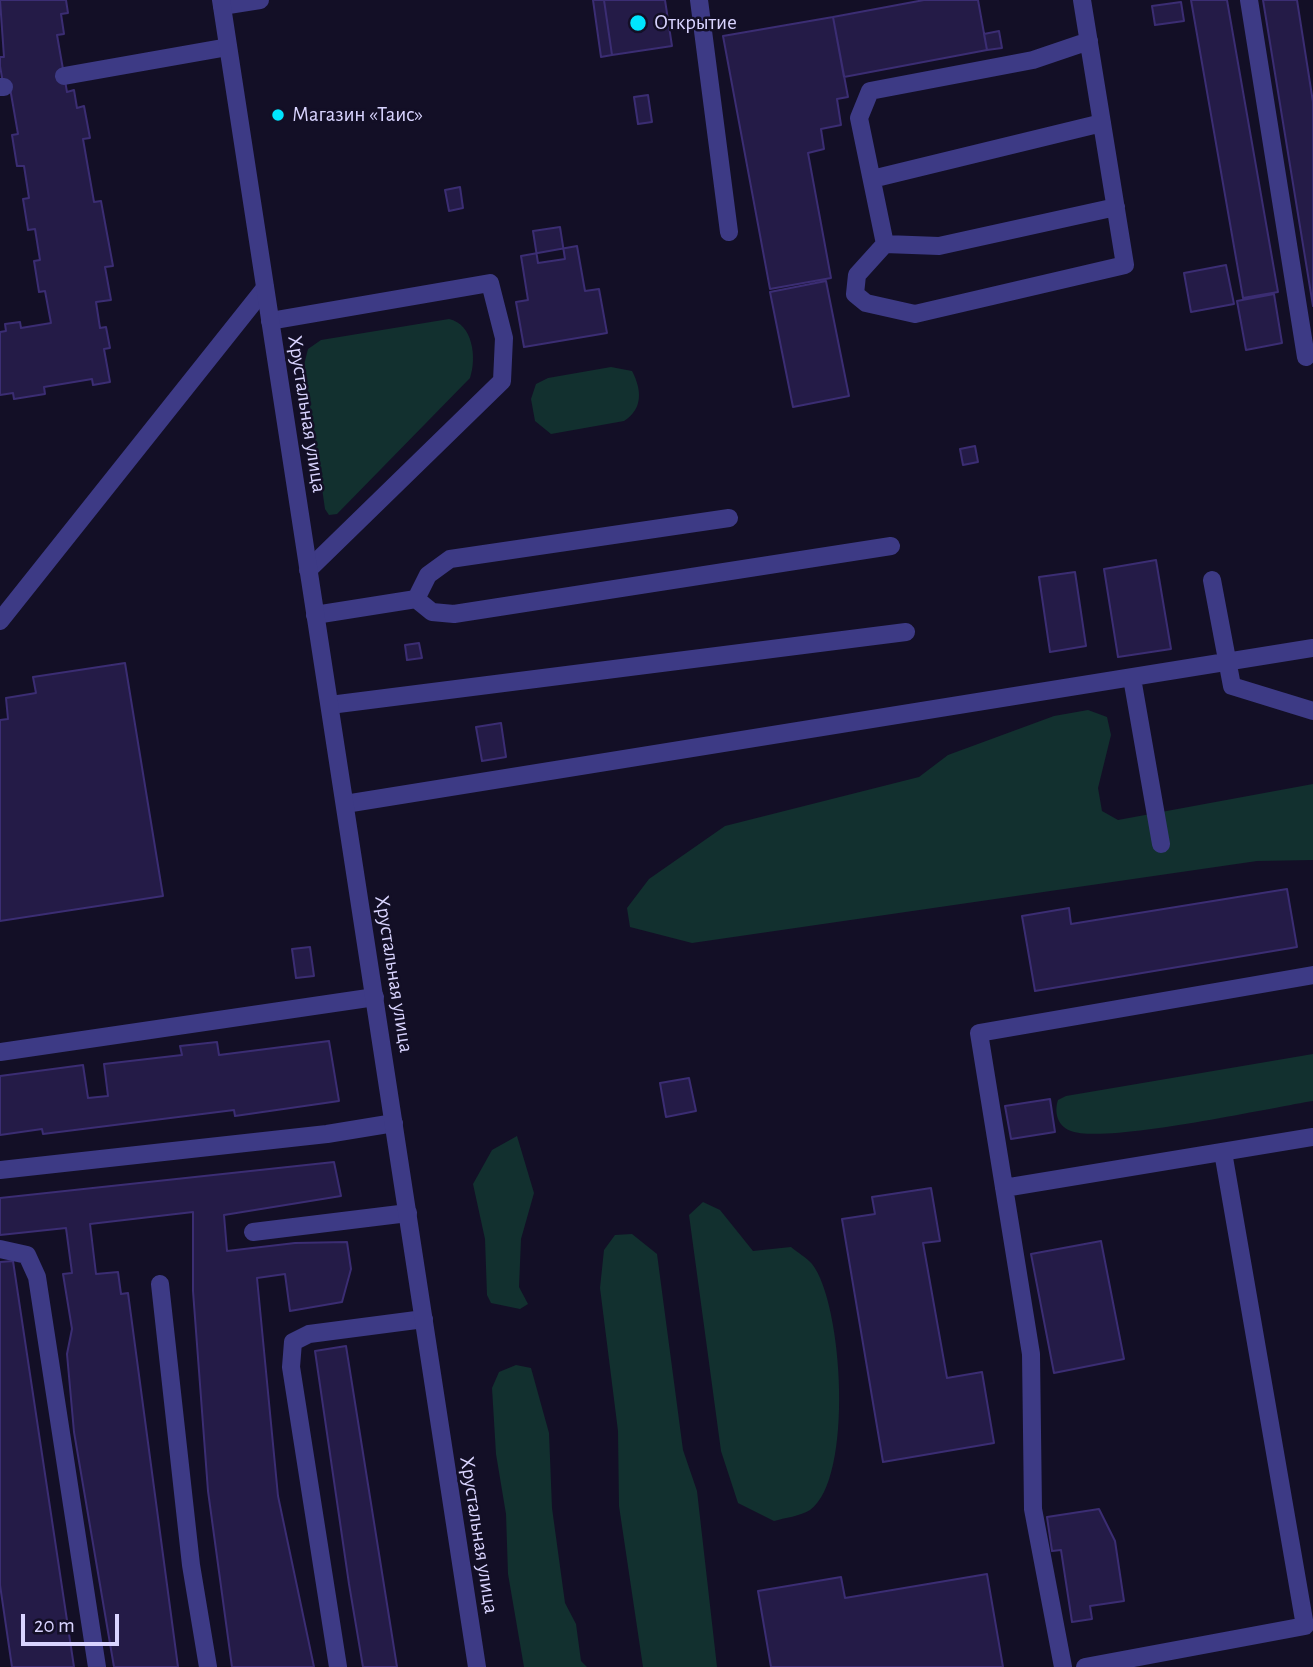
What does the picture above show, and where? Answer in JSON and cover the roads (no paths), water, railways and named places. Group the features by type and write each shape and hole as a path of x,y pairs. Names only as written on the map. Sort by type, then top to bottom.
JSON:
{"street":[{"path":"221,3 260,0"},
{"path":"699,0 729,232"},
{"path":"885,244 857,275 855,294 866,303 915,314 1125,265 1082,0"},
{"path":"1249,0 1306,357"},
{"name":"Хрустальная улица","path":"221,3 477,1667"},
{"path":"885,244 859,118 870,92 1033,60 1089,41"},
{"path":"64,76 228,47"},
{"path":"872,179 1102,123"},
{"path":"885,244 939,246 1116,207"},
{"path":"270,321 490,283 504,338 502,381 308,570"},
{"path":"0,621 265,288"},
{"path":"416,599 428,575 450,559 729,518"},
{"path":"315,615 416,599 432,612 454,614 891,546"},
{"path":"1212,580 1231,687 1313,711"},
{"path":"330,705 906,632"},
{"path":"345,804 1313,648"},
{"path":"1132,678 1161,844"},
{"path":"1063,1667 1033,1509 1031,1354 979,1033 1313,975"},
{"path":"0,1052 375,997"},
{"path":"0,1170 327,1134 394,1123"},
{"path":"1004,1188 1313,1137"},
{"path":"1085,1667 1305,1626 1223,1152"},
{"path":"254,1231 408,1213"},
{"path":"0,1248 27,1255 37,1277 97,1667"},
{"path":"160,1284 191,1565 208,1667"},
{"path":"338,1667 291,1367 293,1342 309,1334 424,1319"}],"place":[{"name":"Открытие","path":"638,23"},
{"name":"Магазин «Таис»","path":"278,115"}]}
